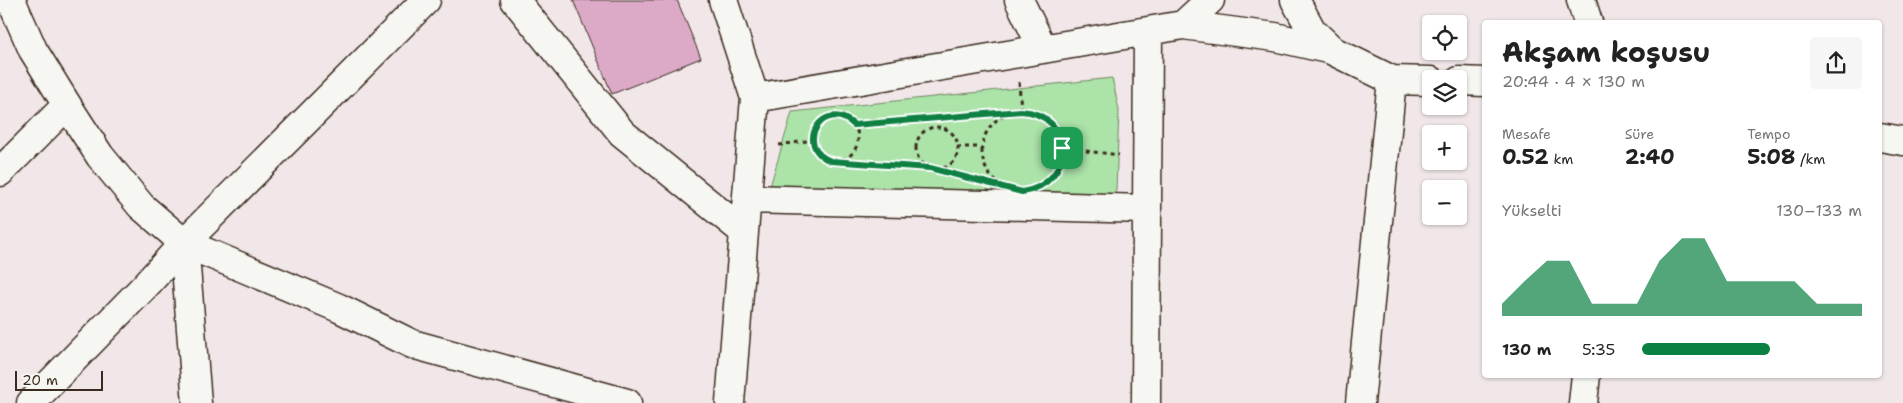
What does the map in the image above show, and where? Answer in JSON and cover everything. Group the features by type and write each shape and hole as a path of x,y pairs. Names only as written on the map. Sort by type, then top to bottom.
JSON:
{"street":[{"path":"11,0 33,50 100,156 141,206 184,243 339,308 412,344 627,403"},
{"path":"31,403 145,286 184,243 426,0"},
{"path":"515,0 622,133 744,232"},
{"path":"724,0 755,98 730,403"},
{"path":"1019,0 1043,49"},
{"path":"1183,25 1210,0"},
{"path":"1295,0 1312,31 1333,50"},
{"path":"1580,0 1587,20"},
{"path":"755,98 1183,25 1275,37 1333,50 1392,80 1422,80"},
{"path":"1146,403 1148,31"},
{"path":"1360,403 1392,80"},
{"path":"1467,81 1482,82"},
{"path":"0,172 67,105"},
{"path":"1882,137 1903,141"},
{"path":"747,199 1147,209"},
{"path":"184,243 197,403"},
{"path":"1583,403 1586,378"}],"path":[{"path":"1008,189 996,183 987,173 982,160 981,147 984,134 992,123 1003,115 1016,111"},
{"path":"854,125 1016,111 1029,111 1041,116 1052,124 1059,135 1062,148 1061,161 1056,174 1035,190 1022,192 990,184"},
{"path":"838,161 852,154 858,140 854,125 842,116 827,117 816,127 812,140 814,148 824,158 838,161 930,168 943,168 949,165 957,154 958,147 952,134 941,128 934,127 922,133 916,146 919,159 930,168 956,175"},
{"path":"934,127 937,118"},
{"path":"958,147 981,147"},
{"path":"1062,148 1147,158"}],"green space":[{"path":"1112,78 1119,110 1116,191 1100,203 776,201 771,183 792,112"}],"building":[{"path":"573,0 677,0 701,58 612,94"}],"route":[{"path":"1029,111 1041,116 1052,124 1059,135 1062,148 1061,161 1056,174 1035,190 1022,192 930,168 831,161 819,154 814,148 812,140 816,127 821,121 827,117 834,116 842,116 854,125 1029,111"}]}
